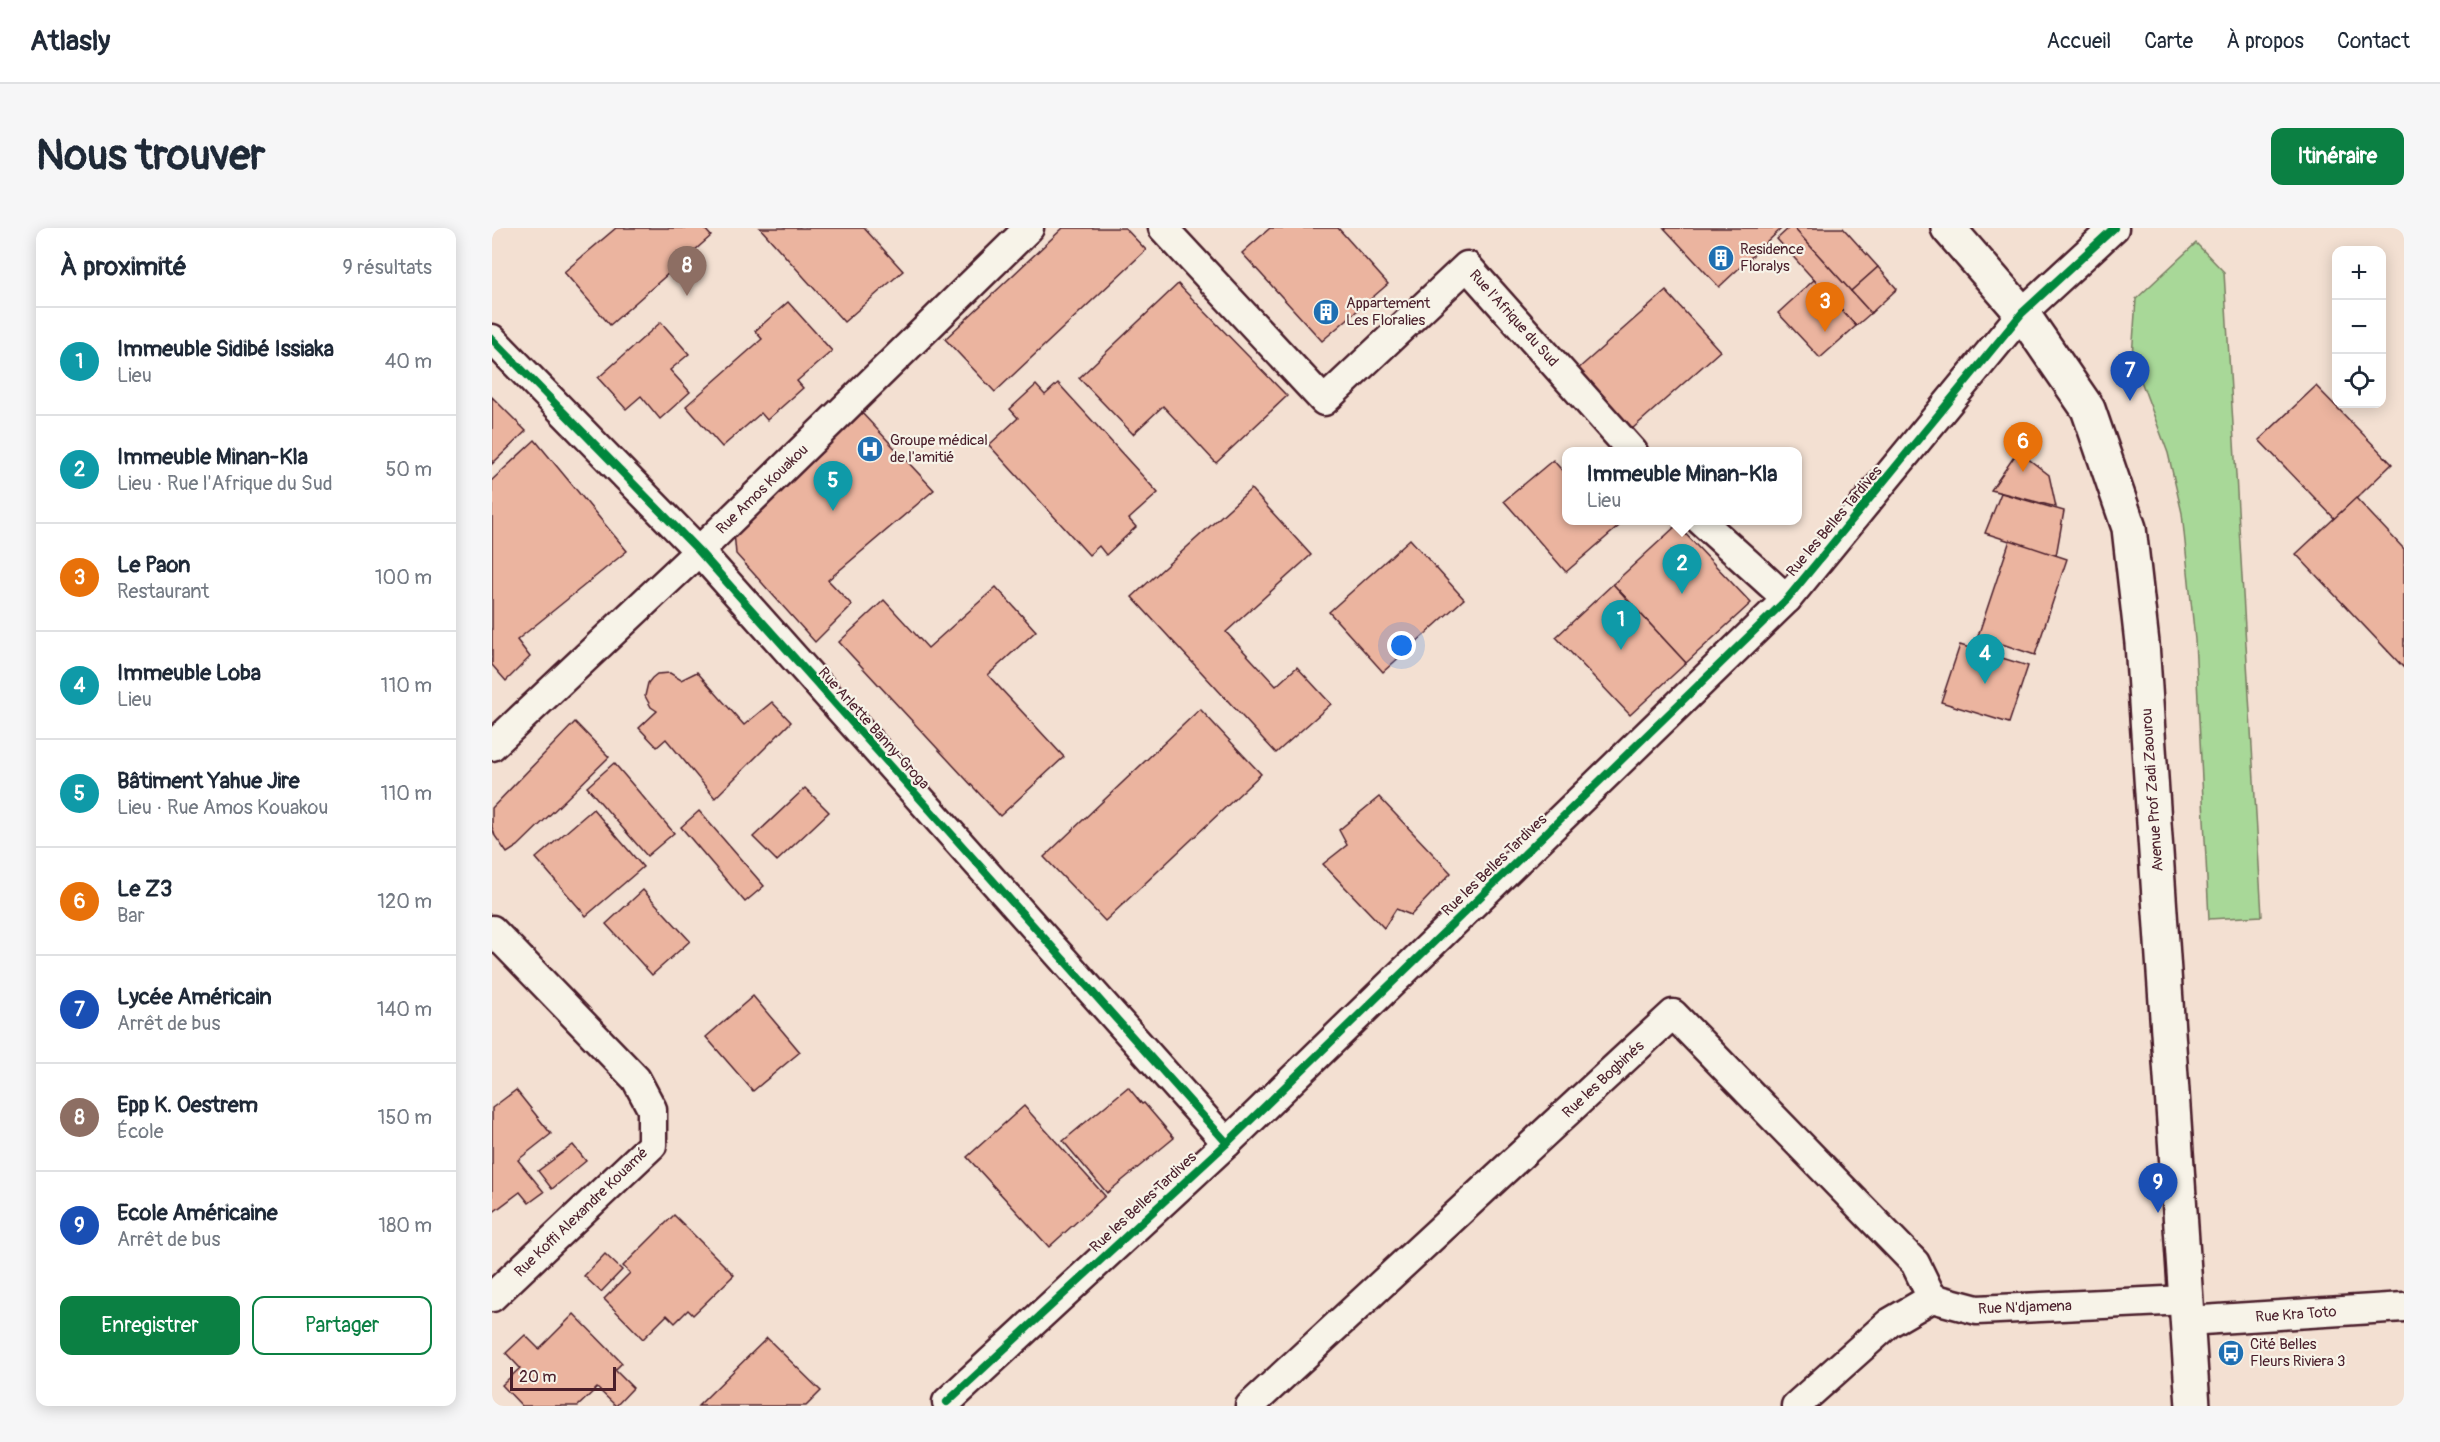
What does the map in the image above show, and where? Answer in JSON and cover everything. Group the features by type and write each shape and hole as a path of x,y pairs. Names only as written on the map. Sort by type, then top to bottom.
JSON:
{"main road":[{"name":"Avenue Prof Zadi Zaourou","path":"1948,228 2022,313 2088,410 2129,528 2142,643 2193,1406"}],"street":[{"name":"Rue Amos Kouakou","path":"492,746 699,551 1029,228"},
{"name":"Rue l'Afrique du Sud","path":"1163,228 1324,400 1467,266 1629,447"},
{"name":"Rue les Belles Tardives","path":"947,1402 1227,1143 1787,599 2022,313 2114,228"},
{"name":"Rue Arlette Banny-Groga","path":"492,339 699,551 1227,1143"},
{"path":"1706,525 1787,599"},
{"name":"Rue Koffi Alexandre Kouamé","path":"492,930 636,1079 652,1108 652,1145 492,1297"},
{"name":"Rue les Bogbinés","path":"1250,1406 1673,1014 1915,1263 1932,1298"},
{"path":"1796,1406 1889,1323 1932,1298"},
{"name":"Rue N'djamena","path":"1932,1298 1977,1310 2187,1310"},
{"name":"Rue Kra Toto","path":"2187,1310 2404,1307"}],"green space":[{"path":"2196,243 2224,272 2262,916 2209,919 2195,640 2182,513 2168,453 2132,357 2136,299"}],"building":[{"path":"616,228 704,228 711,236 610,325 564,272"},
{"path":"760,228 864,228 903,271 844,322"},
{"path":"1063,228 1125,228 1146,250 995,392 945,339"},
{"name":"Appartement Les Floralies","path":"1270,228 1338,228 1388,284 1322,341 1242,253"},
{"name":"Residence Floralys","path":"1664,228 1780,228 1781,229 1719,287"},
{"path":"1789,228 1794,228 1871,313 1856,326 1777,239"},
{"path":"1794,228 1843,228 1878,267 1851,291"},
{"path":"1878,267 1897,289 1871,313 1851,291"},
{"path":"1814,280 1856,326 1820,358 1778,313"},
{"path":"1178,284 1287,396 1216,463 1163,406 1133,434 1079,378"},
{"path":"1666,291 1720,351 1632,429 1578,369"},
{"path":"788,302 832,351 797,381 803,388 767,420 761,413 722,447 686,406 762,339 755,331"},
{"path":"661,322 689,354 670,370 690,392 660,419 641,396 626,409 598,378"},
{"path":"1058,383 1158,493 1129,519 1136,527 1106,555 1099,546 1089,555 989,445 1018,418 1010,409 1036,385 1045,395"},
{"path":"2316,386 2332,402 2332,408 2337,408 2392,464 2335,519 2259,440"},
{"path":"492,397 526,431 492,464"},
{"path":"860,411 934,490 828,580 852,605 815,642 736,554 734,532"},
{"path":"535,440 627,551 517,640 530,657 506,681 492,665 492,480"},
{"path":"2018,451 2049,475 2056,507 1991,490"},
{"path":"1553,460 1562,470 1562,525 1620,525 1566,572 1504,501"},
{"path":"1251,489 1311,555 1226,632 1276,686 1297,667 1331,704 1276,753 1132,597"},
{"path":"2001,493 2064,511 2056,556 1985,533"},
{"path":"2356,498 2404,549 2404,668 2296,554"},
{"path":"1677,525 1751,603 1686,663 1613,584"},
{"path":"1410,539 1464,599 1383,672 1329,612"},
{"path":"2010,540 2067,559 2035,655 1978,636"},
{"path":"1613,584 1686,663 1630,715 1556,637"},
{"path":"996,587 1036,631 988,675 1064,757 1000,816 839,642 884,600 928,648"},
{"path":"1960,645 2028,666 2009,723 1941,702"},
{"path":"697,672 744,725 772,702 791,722 715,798 666,739 657,747 639,728 657,711 651,707 645,696 648,683 652,678 657,674 670,673 681,680"},
{"path":"1200,709 1261,774 1105,921 1044,857"},
{"path":"575,722 609,757 518,846 507,853 495,836 492,827 492,808"},
{"path":"614,763 674,833 647,856 587,787"},
{"path":"805,788 829,812 777,861 753,837"},
{"path":"1379,797 1451,873 1411,915 1396,909 1384,928 1323,864 1347,845 1339,830"},
{"path":"593,809 643,867 586,916 536,858"},
{"path":"699,811 764,886 745,902 681,827"},
{"path":"643,890 690,941 652,975 606,924"},
{"path":"753,996 800,1052 753,1091 706,1037"},
{"path":"1128,1087 1174,1138 1107,1193 1063,1141"},
{"path":"516,1090 551,1134 518,1160 544,1192 529,1203 520,1192 492,1213 492,1108"},
{"path":"1024,1106 1105,1196 1049,1247 967,1157"},
{"path":"573,1145 586,1161 552,1189 538,1171"},
{"path":"674,1215 734,1275 693,1315 688,1310 675,1323 667,1315 643,1339 604,1299 630,1273 623,1266"},
{"path":"605,1254 622,1270 601,1292 584,1276"},
{"path":"574,1314 622,1363 615,1370 633,1388 616,1406 597,1388 578,1406 522,1406 502,1385 520,1368 506,1353 525,1335 539,1349"},
{"path":"767,1338 821,1391 806,1406 698,1406"}],"cycle path":[{"path":"947,1402 1227,1143 1787,599 2022,313 2114,228"},
{"path":"492,339 699,551 1227,1143"}],"place":[{"name":"Residence Floralys","path":"1721,258"},
{"name":"Epp K. Oestrem","path":"687,296"},
{"name":"Appartement Les Floralies","path":"1326,312"},
{"name":"Le Paon","path":"1825,332"},
{"name":"Lycée Américain","path":"2130,401"},
{"name":"Groupe médical de l'amitié","path":"870,449"},
{"name":"Le Z3","path":"2023,472"},
{"name":"Bâtiment Yahue Jire","path":"833,511"},
{"name":"Immeuble Minan-Kla","path":"1682,594"},
{"name":"Immeuble Sidibé Issiaka","path":"1621,650"},
{"name":"Immeuble Loba","path":"1985,684"},
{"name":"Ecole Américaine","path":"2158,1213"},
{"name":"Cité Belles Fleurs Riviera 3","path":"2231,1353"}]}
